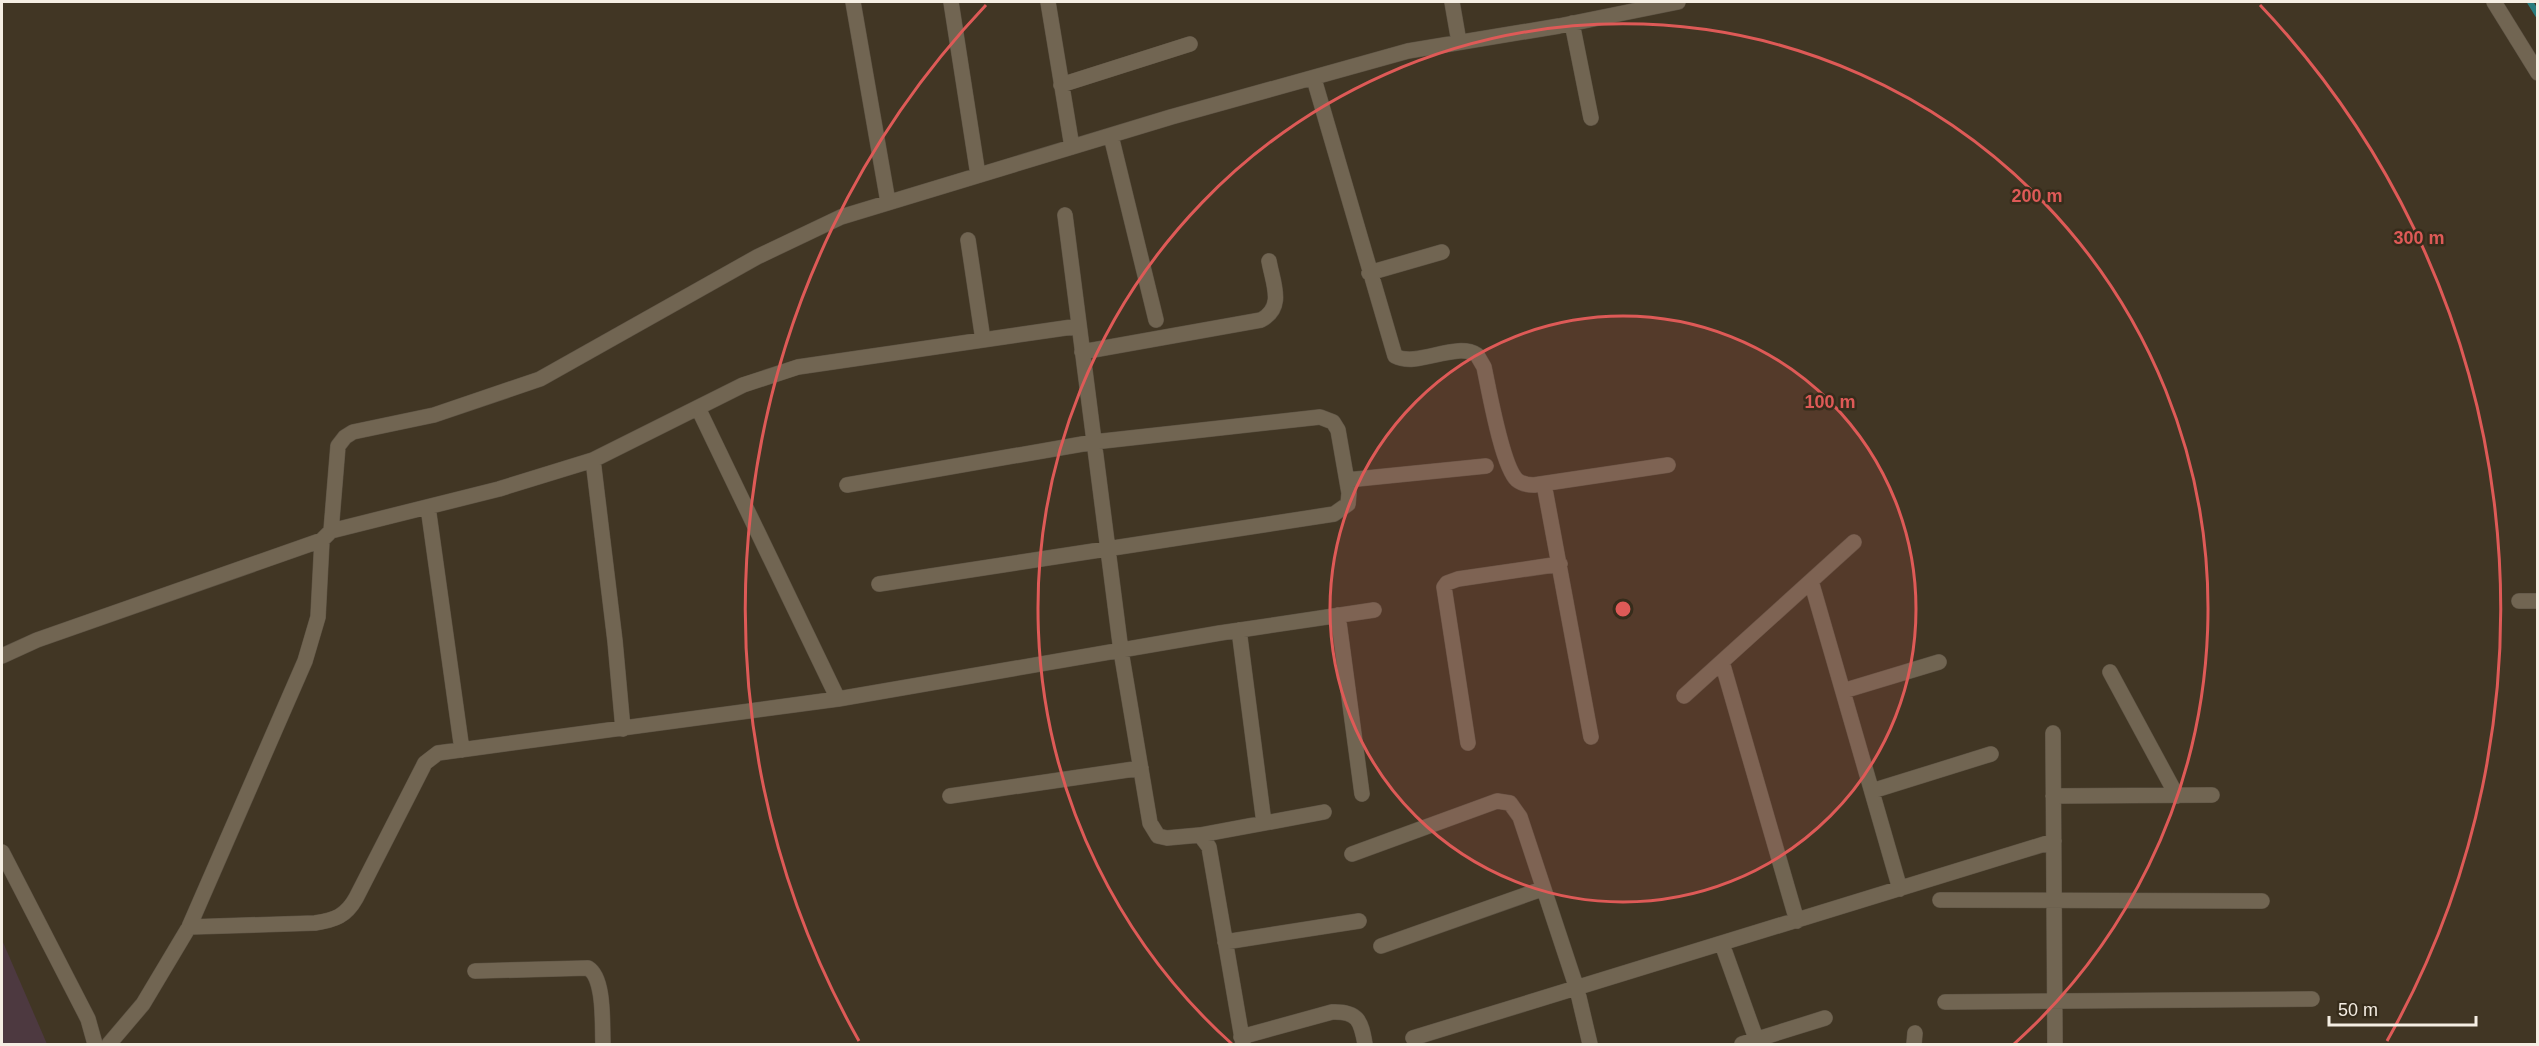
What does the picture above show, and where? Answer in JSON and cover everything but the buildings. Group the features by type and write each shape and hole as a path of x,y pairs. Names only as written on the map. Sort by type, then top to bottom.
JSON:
{"street":[{"path":"853,2 888,202"},
{"path":"951,2 978,175"},
{"path":"1048,2 1072,147"},
{"path":"1452,2 1459,42"},
{"path":"109,1044 143,1004 189,927 305,661 318,617 338,446 349,434 455,409 540,379 796,237 831,221 888,202 1171,117 1408,51 1572,23 1628,7 1678,2"},
{"path":"2494,2 2538,73"},
{"path":"1572,23 1592,118"},
{"path":"1061,85 1190,44"},
{"path":"1314,79 1395,356 1407,359 1464,351 1477,355 1484,367 1510,471 1524,484 1544,484 1668,465"},
{"path":"1111,136 1156,320"},
{"path":"1065,215 1121,651 1154,831 1167,838 1200,835 1324,812"},
{"path":"968,240 983,340"},
{"path":"1369,273 1442,252"},
{"path":"1082,352 1261,320 1270,315 1276,305 1269,261"},
{"path":"2,656 45,636 327,536 499,489 593,460 743,385 798,367 1079,326"},
{"path":"698,408 838,699"},
{"path":"848,485 1094,442 1320,417 1333,422 1338,430 1347,480 1348,504 1334,514 879,584"},
{"path":"593,460 615,641 623,729"},
{"path":"1347,480 1486,466"},
{"path":"1544,484 1591,736"},
{"path":"428,507 462,750"},
{"path":"1684,696 1854,542"},
{"path":"1468,743 1444,587 1447,583 1458,579 1560,564"},
{"path":"1811,581 1900,889"},
{"path":"2519,601 2538,601"},
{"path":"189,927 315,923 335,920 344,915 356,898 425,763 438,753 838,699 1239,630 1374,610"},
{"path":"1338,615 1362,794"},
{"path":"1239,630 1263,823"},
{"path":"1722,662 1797,921"},
{"path":"1843,691 1939,662"},
{"path":"2110,672 2177,796"},
{"path":"2053,733 2055,1044"},
{"path":"1872,791 1991,753"},
{"path":"950,796 1141,768"},
{"path":"2053,796 2212,795"},
{"path":"1352,854 1504,800 1516,808 1577,989 1590,1044"},
{"path":"1200,835 1209,847 1242,1041 1332,1012 1345,1011 1353,1014 1359,1021 1365,1044"},
{"path":"1413,1038 2054,841"},
{"path":"2,852 88,1019 95,1044"},
{"path":"1381,946 1542,889"},
{"path":"1940,900 2262,901"},
{"path":"1226,942 1359,921"},
{"path":"1722,944 1752,1043 1825,1018"},
{"path":"476,971 588,968 593,971 599,987 603,1044"},
{"path":"1945,1002 2312,999"}],"shaded area":[{"path":"2,940 47,1044 2,1044"}],"waterway":[{"path":"2530,2 2538,15"}]}
